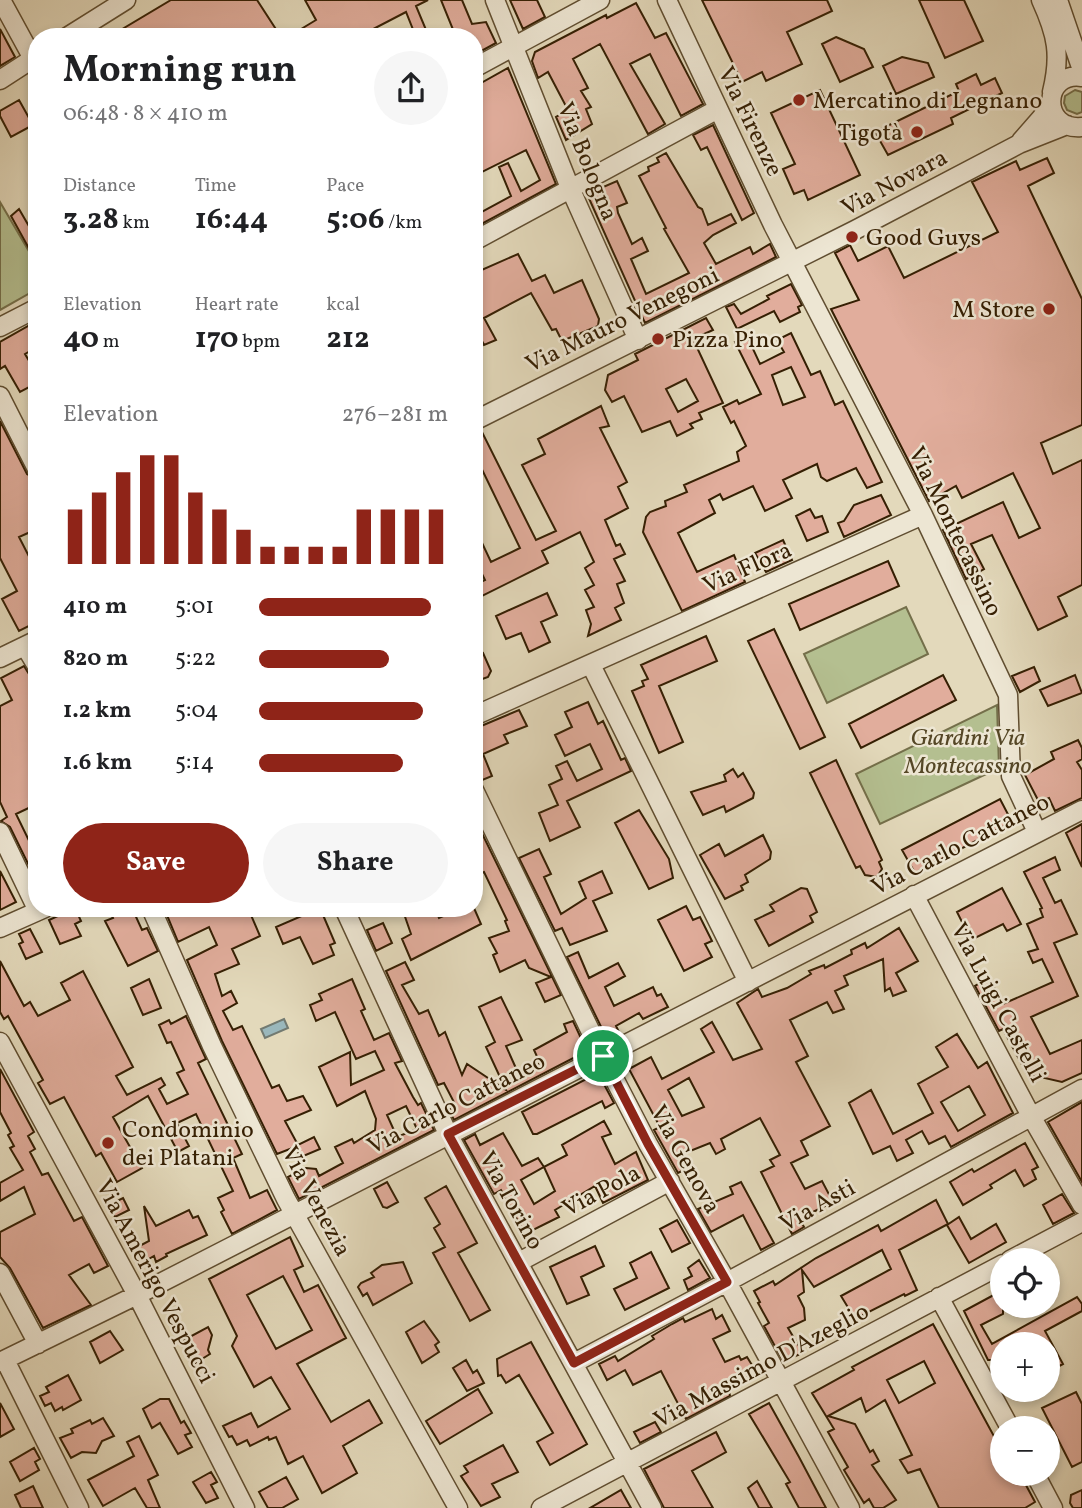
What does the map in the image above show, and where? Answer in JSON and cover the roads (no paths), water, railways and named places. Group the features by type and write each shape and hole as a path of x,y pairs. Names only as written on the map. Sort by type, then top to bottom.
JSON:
{"street":[{"path":"1,0 28,48"},
{"path":"82,28 126,0"},
{"name":"Via Bologna","path":"495,0 570,188 638,340"},
{"path":"483,63 600,0"},
{"name":"Via Firenze","path":"667,0 792,262"},
{"path":"1041,0 1053,26 1058,51 1058,69 1052,97 1055,116 1077,127"},
{"path":"1058,0 1082,70"},
{"path":"0,80 28,65"},
{"path":"1052,97 1062,80 1082,77"},
{"name":"Via Novara","path":"1019,144 1042,117 1052,97"},
{"path":"483,236 718,109"},
{"name":"Via Novara","path":"792,262 1019,144 1077,127"},
{"name":"Via Mauro Venegoni","path":"483,417 792,262"},
{"name":"Via Montecassino","path":"792,262 923,514 1008,695 1011,776 1037,832"},
{"path":"0,327 28,313"},
{"path":"0,396 28,451"},
{"name":"Via Flora","path":"483,712 923,514"},
{"path":"0,658 28,644"},
{"path":"591,665 748,982"},
{"name":"Via Genova","path":"483,809 603,1056 850,1508"},
{"name":"Via Carlo Cattaneo","path":"2,1361 137,1295 1082,810"},
{"path":"0,832 28,884"},
{"name":"Via Luigi Castelli","path":"914,895 1082,1205"},
{"path":"0,928 28,916"},
{"name":"Via Venezia","path":"155,917 212,1046 293,1214 458,1508"},
{"name":"Via Torino","path":"348,917 448,1134 652,1508"},
{"name":"Via Amerigo Vespucci","path":"0,1042 137,1295 245,1508"},
{"name":"Via Asti","path":"574,1363 1082,1089"},
{"name":"Via Pola","path":"519,1262 670,1181"},
{"path":"1033,1248 1082,1222"},
{"name":"Via Massimo D'Azeglio","path":"541,1508 990,1271"},
{"path":"0,1273 38,1344"},
{"path":"939,1297 1003,1416"},
{"path":"2,1361 79,1508"},
{"path":"1041,1486 1053,1508"}],"water":[{"path":"284,1019 288,1028 265,1038 261,1029"}],"place":[{"name":"Mercatino di Legnano","path":"799,100"},
{"name":"Tigotà","path":"917,132"},
{"name":"Good Guys","path":"852,237"},
{"name":"M Store","path":"1049,309"},
{"name":"Pizza Pino","path":"658,339"},
{"name":"Condominio dei Platani","path":"108,1143"}],"park label":[{"name":"Giardini Via Montecassino","path":"968,751"}]}
